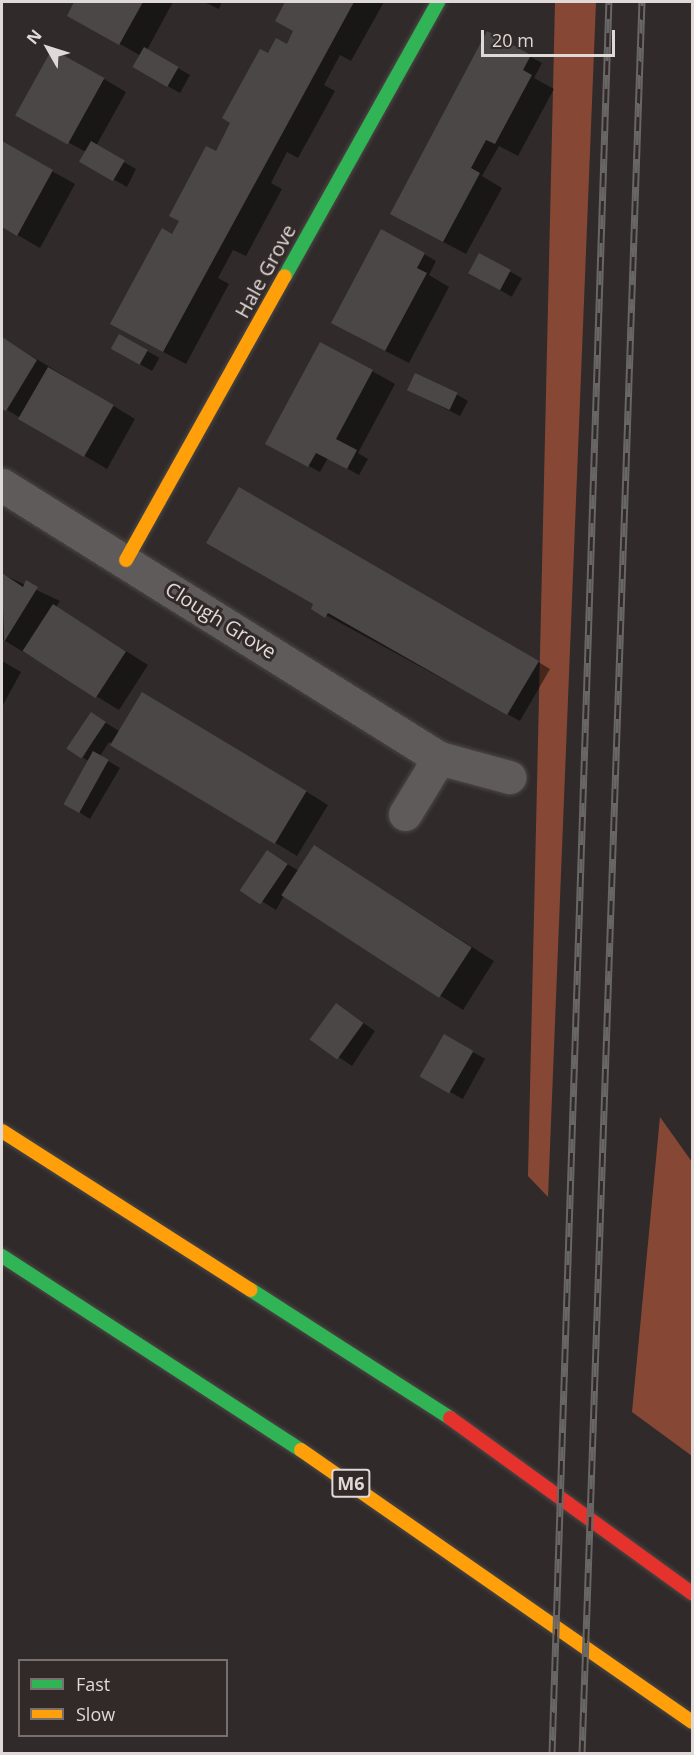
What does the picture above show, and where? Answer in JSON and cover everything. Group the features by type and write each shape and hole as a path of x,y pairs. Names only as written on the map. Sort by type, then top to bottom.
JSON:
{"main road":[{"name":"Hale Grove","path":"126,560 438,2"},
{"path":"2,1131 447,1416 693,1593"},
{"name":"M6","path":"2,1256 378,1500 693,1722"}],"street":[{"name":"Clough Grove","path":"2,485 126,560 439,758 509,777"},
{"path":"405,814 439,758"}],"shaded area":[{"path":"555,2 596,2 548,1197 528,1176"},
{"path":"660,1117 692,1162 692,1456 632,1412"}],"building":[{"path":"74,2 143,2 119,45 67,16"},
{"path":"285,2 354,2 163,352 110,324 162,228 172,234 179,221 169,216 206,146 216,151 230,123 222,118 260,49 268,53 276,38 287,44 293,31 275,21"},
{"path":"487,31 531,55 523,70 532,75 495,144 486,140 471,168 480,173 443,242 390,214"},
{"path":"144,47 179,67 167,87 132,67"},
{"path":"52,49 104,78 68,145 15,115"},
{"path":"2,141 53,170 17,236 2,227"},
{"path":"91,141 125,160 113,181 79,162"},
{"path":"381,229 425,253 417,268 427,273 385,351 331,323"},
{"path":"479,253 511,270 500,290 468,273"},
{"path":"119,334 148,350 140,365 111,349"},
{"path":"2,337 37,360 6,411 2,409"},
{"path":"320,342 373,370 336,439 357,450 347,469 316,453 308,467 265,444"},
{"path":"48,367 114,405 84,457 18,419"},
{"path":"415,373 458,393 450,410 407,390"},
{"path":"239,487 539,661 507,715 328,613 325,618 311,609 313,604 206,543"},
{"path":"2,573 23,587 26,580 38,587 4,642"},
{"path":"53,604 126,651 95,698 23,651"},
{"path":"142,692 307,791 275,844 110,745"},
{"path":"91,712 106,722 81,759 66,748"},
{"path":"93,751 109,760 79,813 63,804"},
{"path":"314,845 472,947 439,998 281,895"},
{"path":"267,850 288,864 260,905 240,891"},
{"path":"336,1003 364,1023 337,1059 310,1039"},
{"path":"444,1034 473,1051 449,1093 420,1076"}],"railway":[{"path":"552,1754 609,2"},
{"path":"582,1754 642,2"}],"traffic: fast":[{"path":"285,276 438,2"},
{"path":"2,1256 301,1450"},
{"path":"251,1290 450,1418"}],"traffic: slow":[{"path":"126,560 285,276"},
{"path":"2,1131 251,1290"},
{"path":"301,1450 692,1722"}],"traffic: jam":[{"path":"450,1418 692,1593"}]}
